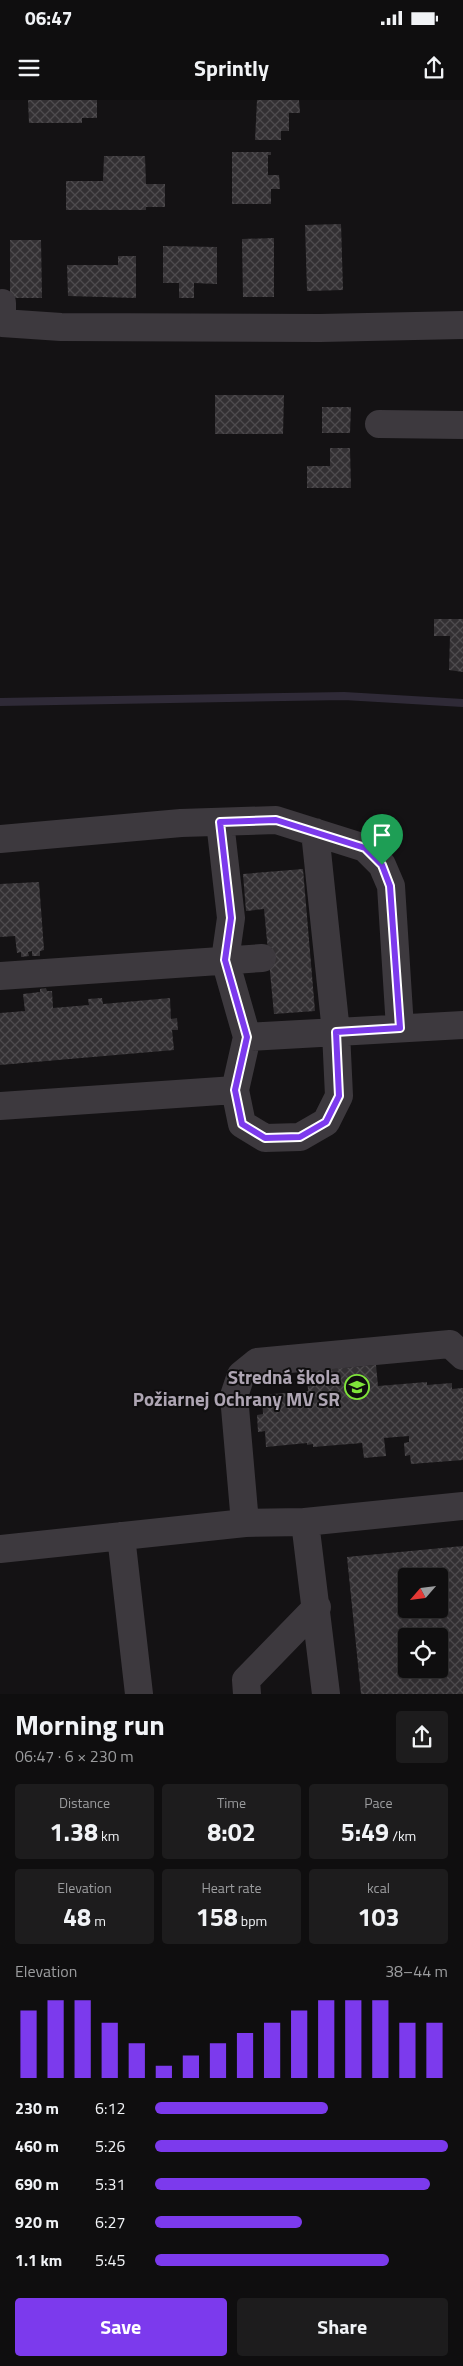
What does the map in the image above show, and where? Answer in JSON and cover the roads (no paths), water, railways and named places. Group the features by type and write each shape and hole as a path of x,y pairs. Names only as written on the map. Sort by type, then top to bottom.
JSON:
{"lane":[{"path":"2,302 2,323 61,327 320,328 463,325"},
{"path":"379,424 463,426"},
{"path":"0,839 181,823 276,820 365,848 382,865 390,886 400,1028"},
{"path":"220,822 231,918 225,960 247,1037 235,1090 242,1124 265,1138 300,1137 326,1122 339,1096 336,1032 315,832"},
{"path":"0,976 262,958"},
{"path":"247,1037 463,1024"},
{"path":"0,1106 235,1090"},
{"path":"245,1523 234,1396 241,1375 257,1362 450,1344 463,1356"},
{"path":"0,1549 245,1523 305,1522 463,1506"},
{"path":"305,1522 326,1694"},
{"path":"121,1536 138,1694"},
{"path":"247,1694 246,1680 316,1607"}],"waterway":[{"path":"0,702 344,696 463,703"}],"place":[{"name":"Stredná škola Požiarnej Ochrany MV SR","path":"357,1387"}]}
